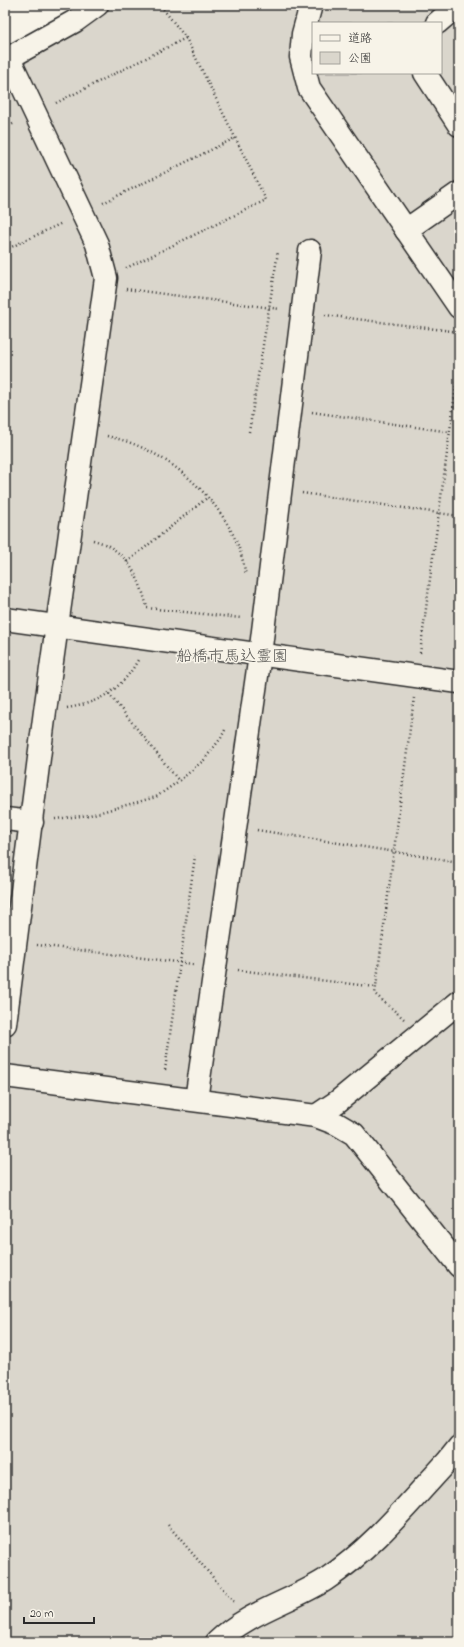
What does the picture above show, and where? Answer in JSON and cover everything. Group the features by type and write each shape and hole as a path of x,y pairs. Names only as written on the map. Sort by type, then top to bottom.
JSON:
{"street":[{"path":"5,1024 45,711 86,430 106,278 97,244 35,113 7,59 75,21 97,5"},
{"path":"311,5 303,34 301,58 309,88 459,307"},
{"path":"438,22 458,5"},
{"path":"426,74 459,126"},
{"path":"406,230 459,193"},
{"path":"196,1100 260,655 310,251"},
{"path":"5,619 459,682"},
{"path":"5,819 32,820"},
{"path":"316,1116 337,1102 459,1002"},
{"path":"5,1076 316,1116 337,1124 354,1134 459,1266"},
{"path":"217,1642 248,1618 324,1580 364,1550 447,1462 459,1447"}],"path":[{"path":"106,278 266,200 186,38 160,5"},
{"path":"5,128 186,38"},
{"path":"5,250 235,138"},
{"path":"249,432 278,252"},
{"path":"421,1033 375,994 416,676 459,364"},
{"path":"290,409 450,432"},
{"path":"86,430 131,443 156,455 184,474 208,497 226,522 239,548 246,575 246,582"},
{"path":"280,490 459,516"},
{"path":"127,562 208,497"},
{"path":"71,534 99,541 117,551 133,569 143,588 147,608 244,618"},
{"path":"45,711 73,707 109,694 125,681 140,655"},
{"path":"109,694 179,781"},
{"path":"32,820 58,819 90,814 124,807 156,797 179,781 204,760 220,738 227,725"},
{"path":"235,827 459,862"},
{"path":"165,1070 195,856"},
{"path":"168,1525 248,1618"}],"green space":[{"name":"船橋市馬込霊園","path":"110,5 459,5 459,1642 5,1642 5,64 79,27"}]}
